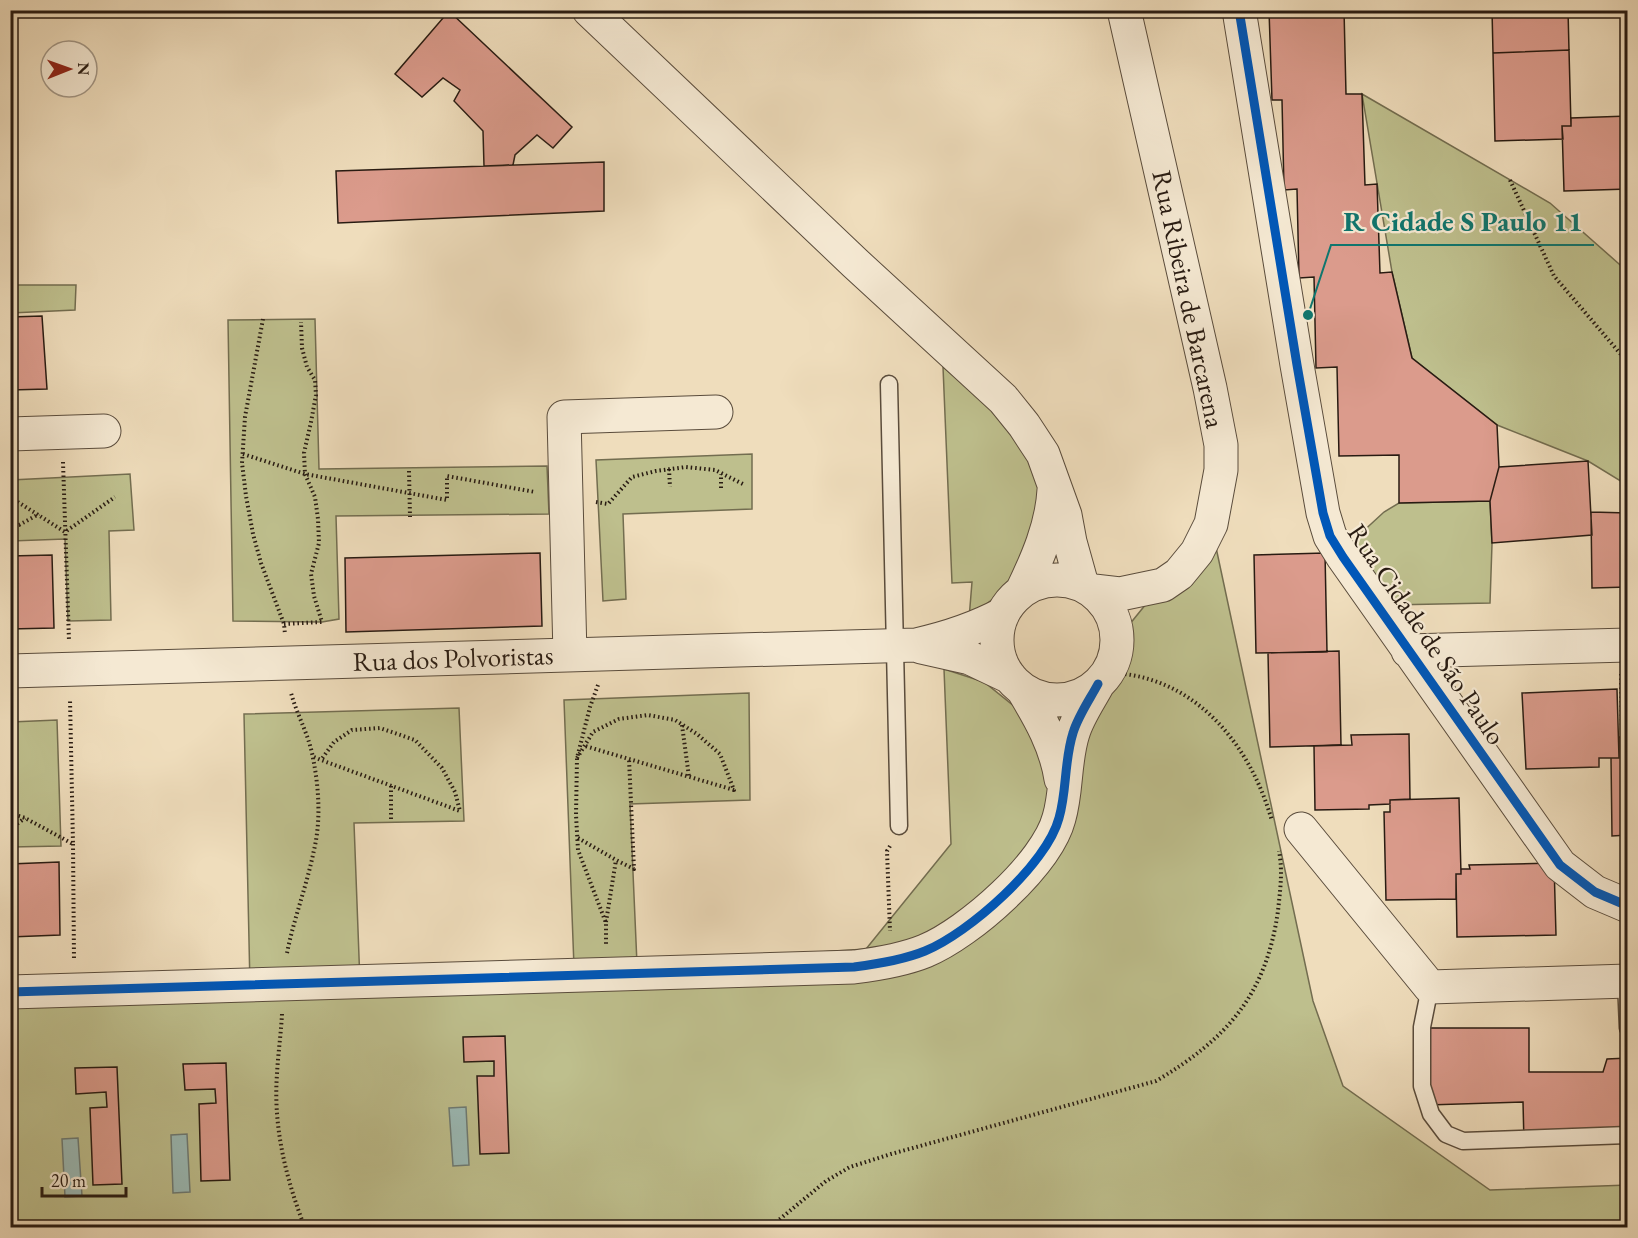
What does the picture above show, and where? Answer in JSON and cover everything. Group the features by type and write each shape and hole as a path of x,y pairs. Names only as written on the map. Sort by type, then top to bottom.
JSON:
{"street":[{"path":"589,10 855,263 1003,399 1043,454 1065,515 1072,551 1088,588"},
{"name":"Rua Ribeira de Barcarena","path":"1088,588 1120,594 1163,585 1179,574 1197,552 1211,524 1221,470 1221,445 1124,10"},
{"name":"Rua Cidade de São Paulo","path":"1239,10 1297,365 1323,513 1330,536 1408,651 1560,865 1595,892 1628,906"},
{"path":"570,655 564,417 716,412"},
{"path":"10,434 104,431"},
{"path":"1054,483 1054,497 1045,535 1032,570 998,630 998,646 1002,663 1041,719 1057,759 1062,795"},
{"name":"Rua Ribeira de Barcarena","path":"10,992 854,967 891,962 926,951 952,937 984,915 1046,848 1059,819 1067,759 1074,731 1130,622 1173,578"},
{"path":"1012,603 1036,583 1051,579 1067,580 1088,588 1104,602 1112,614 1117,629 1108,667 1082,695 1062,700 1042,698 1016,683"},
{"name":"Rua dos Polvoristas","path":"10,671 906,645 957,635 982,625 1012,603"},
{"name":"Rua dos Polvoristas","path":"906,645 970,658 1016,683"},
{"path":"1408,651 1624,645"},
{"path":"1284,835 1430,987 1627,981"}],"lane":[{"path":"889,384 906,645 900,826"},
{"path":"1627,981 1628,1028"},
{"path":"1430,987 1422,1027 1422,1086 1431,1114 1446,1134 1463,1141 1628,1135"}],"path":[{"path":"1510,180 1554,276 1628,360"},
{"path":"263,319 245,417 242,463 253,534 261,563 284,624 289,663 289,687 311,747 317,794 318,826 310,867 292,929 282,984 282,1014 276,1075 280,1147 304,1227"},
{"path":"284,624 322,622 314,596 311,574 319,543 318,519 315,497 305,474 303,453 316,395 315,380 307,367 302,348 301,322"},
{"path":"62,432 70,669 74,990"},
{"path":"243,454 305,474 447,500 447,476 608,504 632,477 686,467 715,470 743,484"},
{"path":"669,470 670,487"},
{"path":"409,471 410,517"},
{"path":"721,474 721,488"},
{"path":"10,497 65,532"},
{"path":"65,532 116,497"},
{"path":"10,526 19,525 39,514"},
{"path":"1624,645 1622,734 1628,734"},
{"path":"606,923 578,850 576,814 577,758 590,707 610,654"},
{"path":"768,1227 826,1181 850,1167 1156,1081 1208,1046 1231,1023 1254,990 1268,957 1276,926 1284,835 1248,764 1213,717 1192,700 1167,686 1108,667"},
{"path":"577,758 593,732 619,719 648,715 675,720 697,734 720,754 734,790 585,746"},
{"path":"682,724 689,777"},
{"path":"313,757 321,760 391,786 460,811 455,792 442,768 415,740 380,728 352,730 334,742 321,760"},
{"path":"577,838 634,868 629,759"},
{"path":"391,786 392,822"},
{"path":"10,791 16,802 13,814 26,818 73,844"},
{"path":"10,829 26,818"},
{"path":"891,962 887,851 900,826"},
{"path":"607,974 606,923 616,860"}],"green space":[{"path":"1362,94 1550,203 1627,271 1627,485 1588,461 1497,425 1412,358 1392,272"},
{"path":"11,285 76,285 75,310 11,313"},
{"path":"315,319 319,469 547,466 549,514 336,516 339,619 322,622 233,621 228,320"},
{"path":"943,367 1011,423 1043,478 1039,524 1009,585 969,619 972,582 952,583"},
{"path":"752,454 752,509 623,514 626,599 603,601 596,460"},
{"path":"130,474 134,530 109,531 111,620 68,621 65,539 11,541 11,480"},
{"path":"1490,501 1492,544 1490,603 1389,605 1350,550 1358,536 1384,512 1399,503"},
{"path":"1211,524 1313,1001 1343,1086 1490,1190 1628,1185 1627,1228 11,1228 11,1004 250,986 244,714 459,708 464,821 354,823 360,983 574,967 564,700 749,693 750,800 630,804 637,964 866,949 951,844 944,669 984,682 1019,710 1034,742"},
{"path":"57,720 61,846 11,847 11,722"}],"water":[{"path":"466,1107 469,1165 453,1166 449,1108"},
{"path":"187,1134 190,1192 173,1193 171,1135"},
{"path":"78,1138 82,1196 65,1197 62,1139"}],"building":[{"path":"1269,10 1344,10 1346,94 1362,94 1365,185 1377,184 1380,273 1392,272 1412,358 1497,425 1499,467 1490,501 1399,503 1399,455 1339,456 1337,367 1316,368 1314,277 1299,278 1297,189 1284,190 1282,100 1272,100"},
{"path":"1492,10 1568,10 1569,50 1493,53"},
{"path":"449,11 572,127 553,148 537,135 515,155 513,165 484,166 483,131 454,101 460,90 443,78 422,97 395,74"},
{"path":"1569,50 1571,126 1562,126 1563,139 1495,141 1493,53"},
{"path":"1628,116 1628,189 1564,191 1562,126 1571,126 1571,118"},
{"path":"604,162 604,211 338,223 336,171"},
{"path":"42,316 47,389 10,390 10,317"},
{"path":"1588,461 1592,535 1492,543 1490,501 1499,467"},
{"path":"1591,512 1628,513 1628,587 1592,588"},
{"path":"540,553 542,626 346,632 345,558"},
{"path":"1325,553 1327,652 1256,653 1254,555"},
{"path":"52,555 54,628 10,629 10,556"},
{"path":"1339,651 1341,745 1270,747 1268,653"},
{"path":"1617,689 1619,758 1599,758 1599,767 1526,769 1522,693"},
{"path":"1409,734 1410,799 1390,800 1390,804 1369,805 1369,809 1315,810 1314,746 1352,745 1351,735"},
{"path":"1619,737 1628,737 1628,835 1612,836 1611,758 1619,758"},
{"path":"1459,798 1461,874 1456,874 1456,899 1386,900 1384,812 1390,812 1390,800"},
{"path":"59,862 60,935 10,937 10,864"},
{"path":"1554,863 1556,935 1457,937 1456,874 1461,874 1461,869 1470,869 1469,865"},
{"path":"1427,1028 1529,1028 1529,1072 1603,1072 1607,1059 1628,1058 1628,1139 1524,1143 1523,1102 1428,1105"},
{"path":"505,1036 509,1153 480,1154 477,1076 494,1076 494,1061 464,1062 463,1037"},
{"path":"226,1063 230,1180 201,1181 199,1104 216,1103 215,1089 185,1090 183,1064"},
{"path":"117,1067 122,1184 93,1185 90,1108 107,1107 106,1092 76,1094 75,1068"}],"cycle path":[{"path":"1239,10 1297,365 1323,513 1330,536 1560,865 1595,892 1628,906"},
{"path":"10,992 854,967 908,957 943,942 984,913 1023,876 1039,856 1052,836 1059,818 1068,754 1075,727 1098,684"}],"place":[{"name":"R Cidade S Paulo 11","path":"1308,315"}]}
